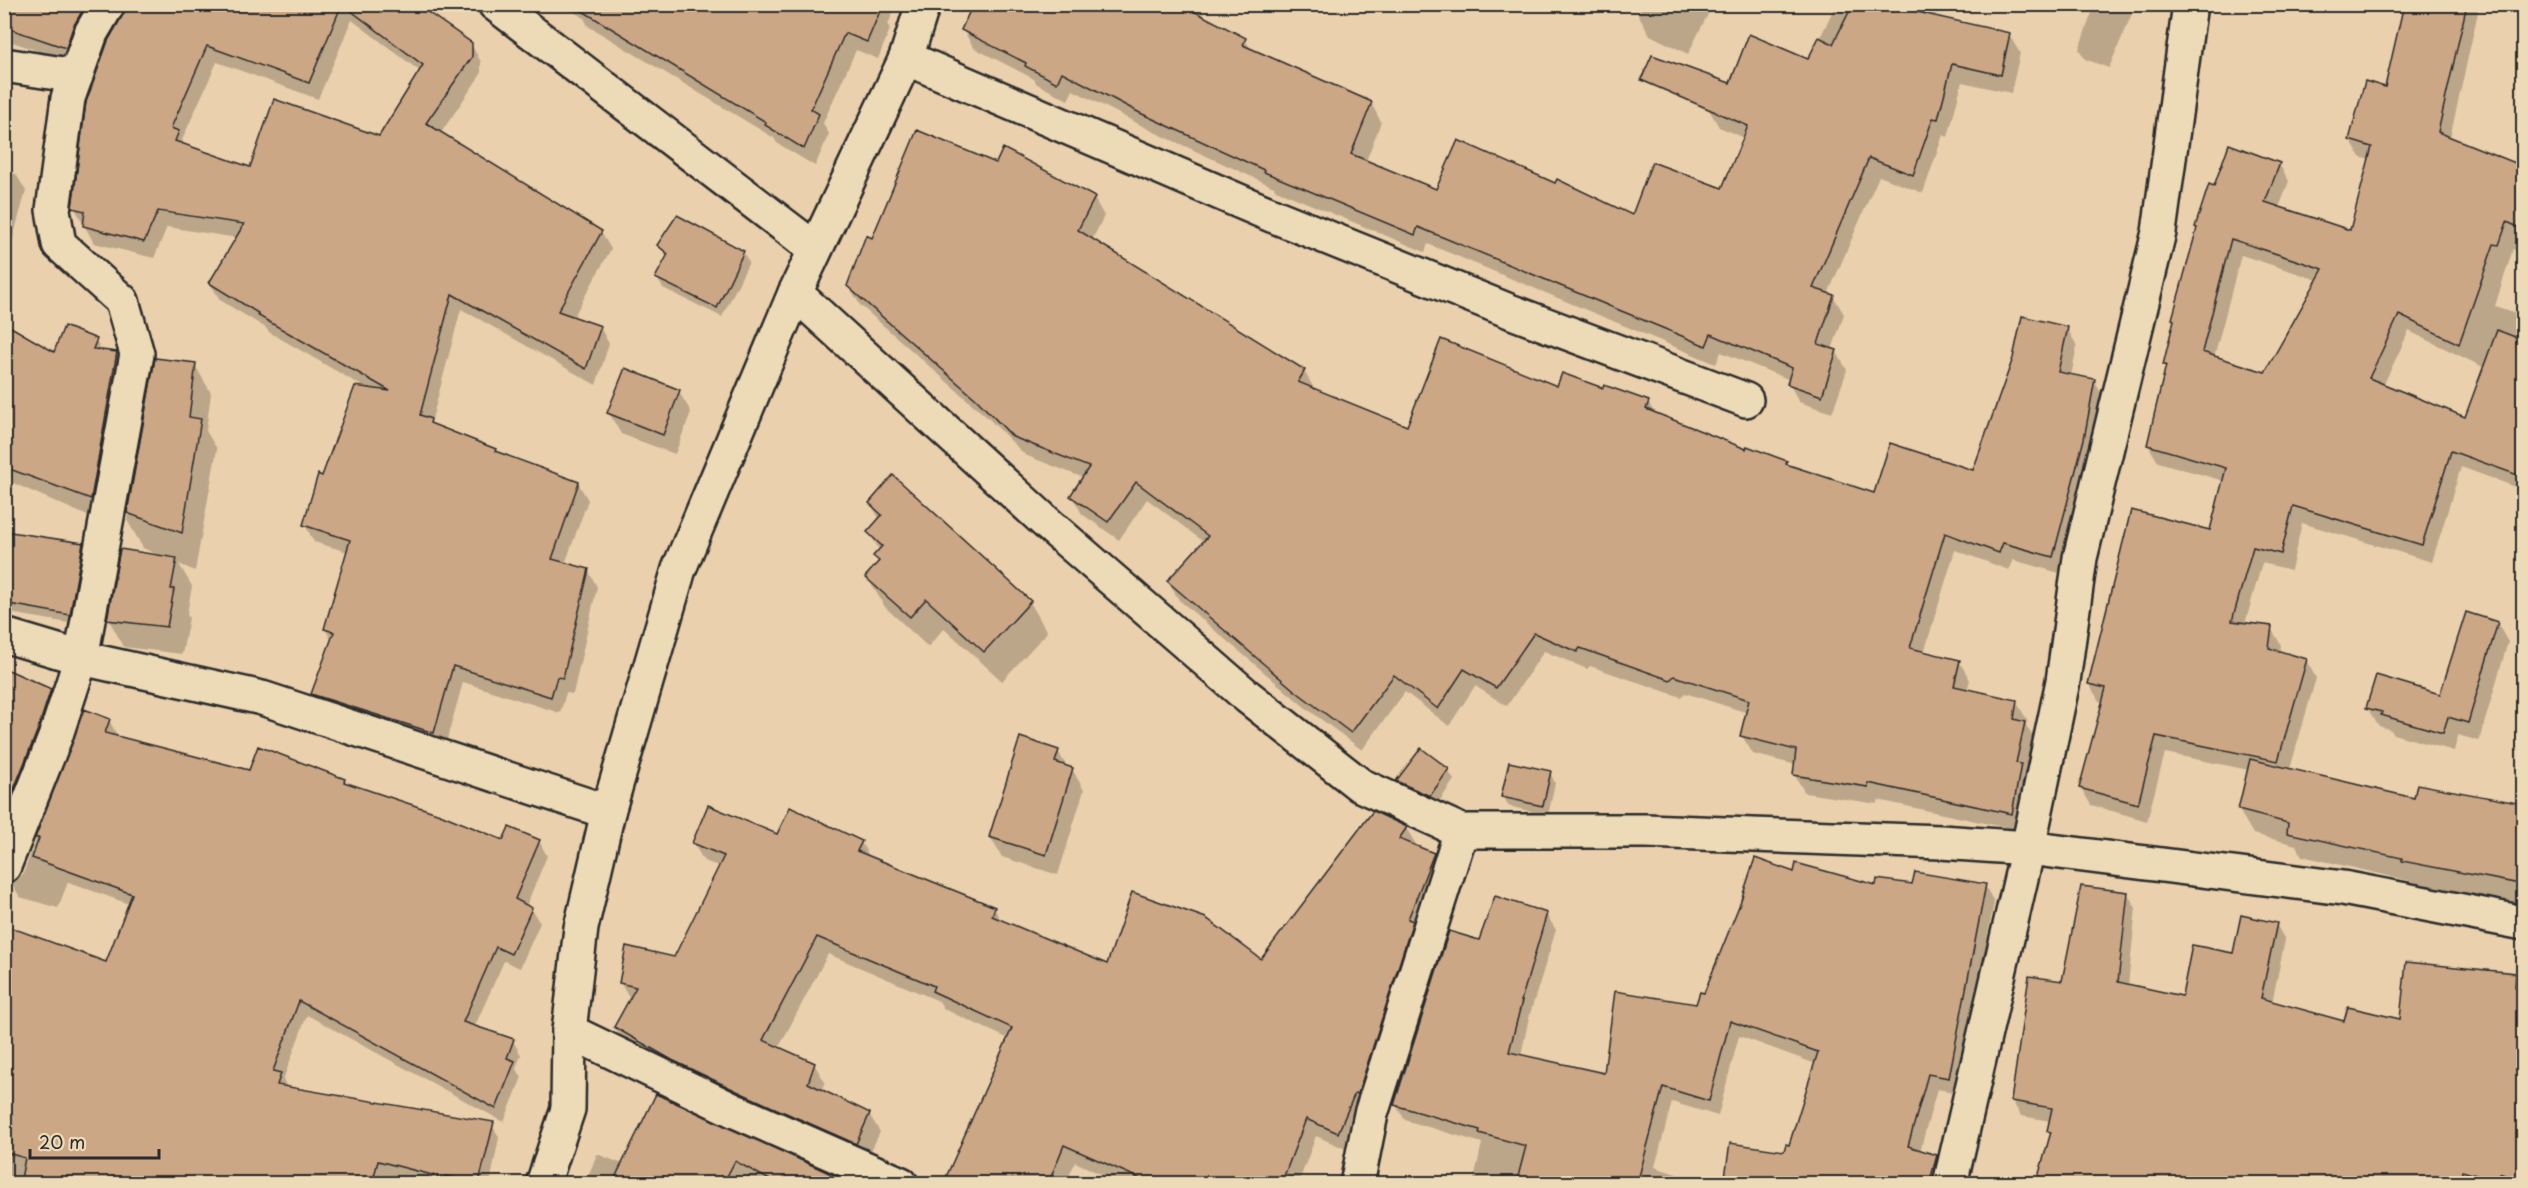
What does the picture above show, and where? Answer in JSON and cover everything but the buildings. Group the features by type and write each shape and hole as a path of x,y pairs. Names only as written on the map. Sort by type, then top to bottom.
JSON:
{"street":[{"path":"4,866 56,735 81,658 137,354 122,301 59,244 53,210 68,98 92,33 108,4"},
{"path":"495,4 815,249"},
{"path":"543,1184 568,1109 569,1031 581,928 608,812 679,569 795,292 906,58 923,4"},
{"path":"1950,1184 2028,848 2063,681 2080,558 2159,232 2190,4"},
{"path":"906,58 1274,216 1512,312 1746,400"},
{"path":"4,65 76,76"},
{"path":"795,292 1048,524 1248,697 1360,784 1461,831 1645,831 1941,842 2028,848 2343,888 2523,923"},
{"path":"4,635 81,658 262,698 608,812"},
{"path":"1357,1184 1371,1114 1461,831"},
{"path":"569,1031 733,1110 901,1184"}]}
